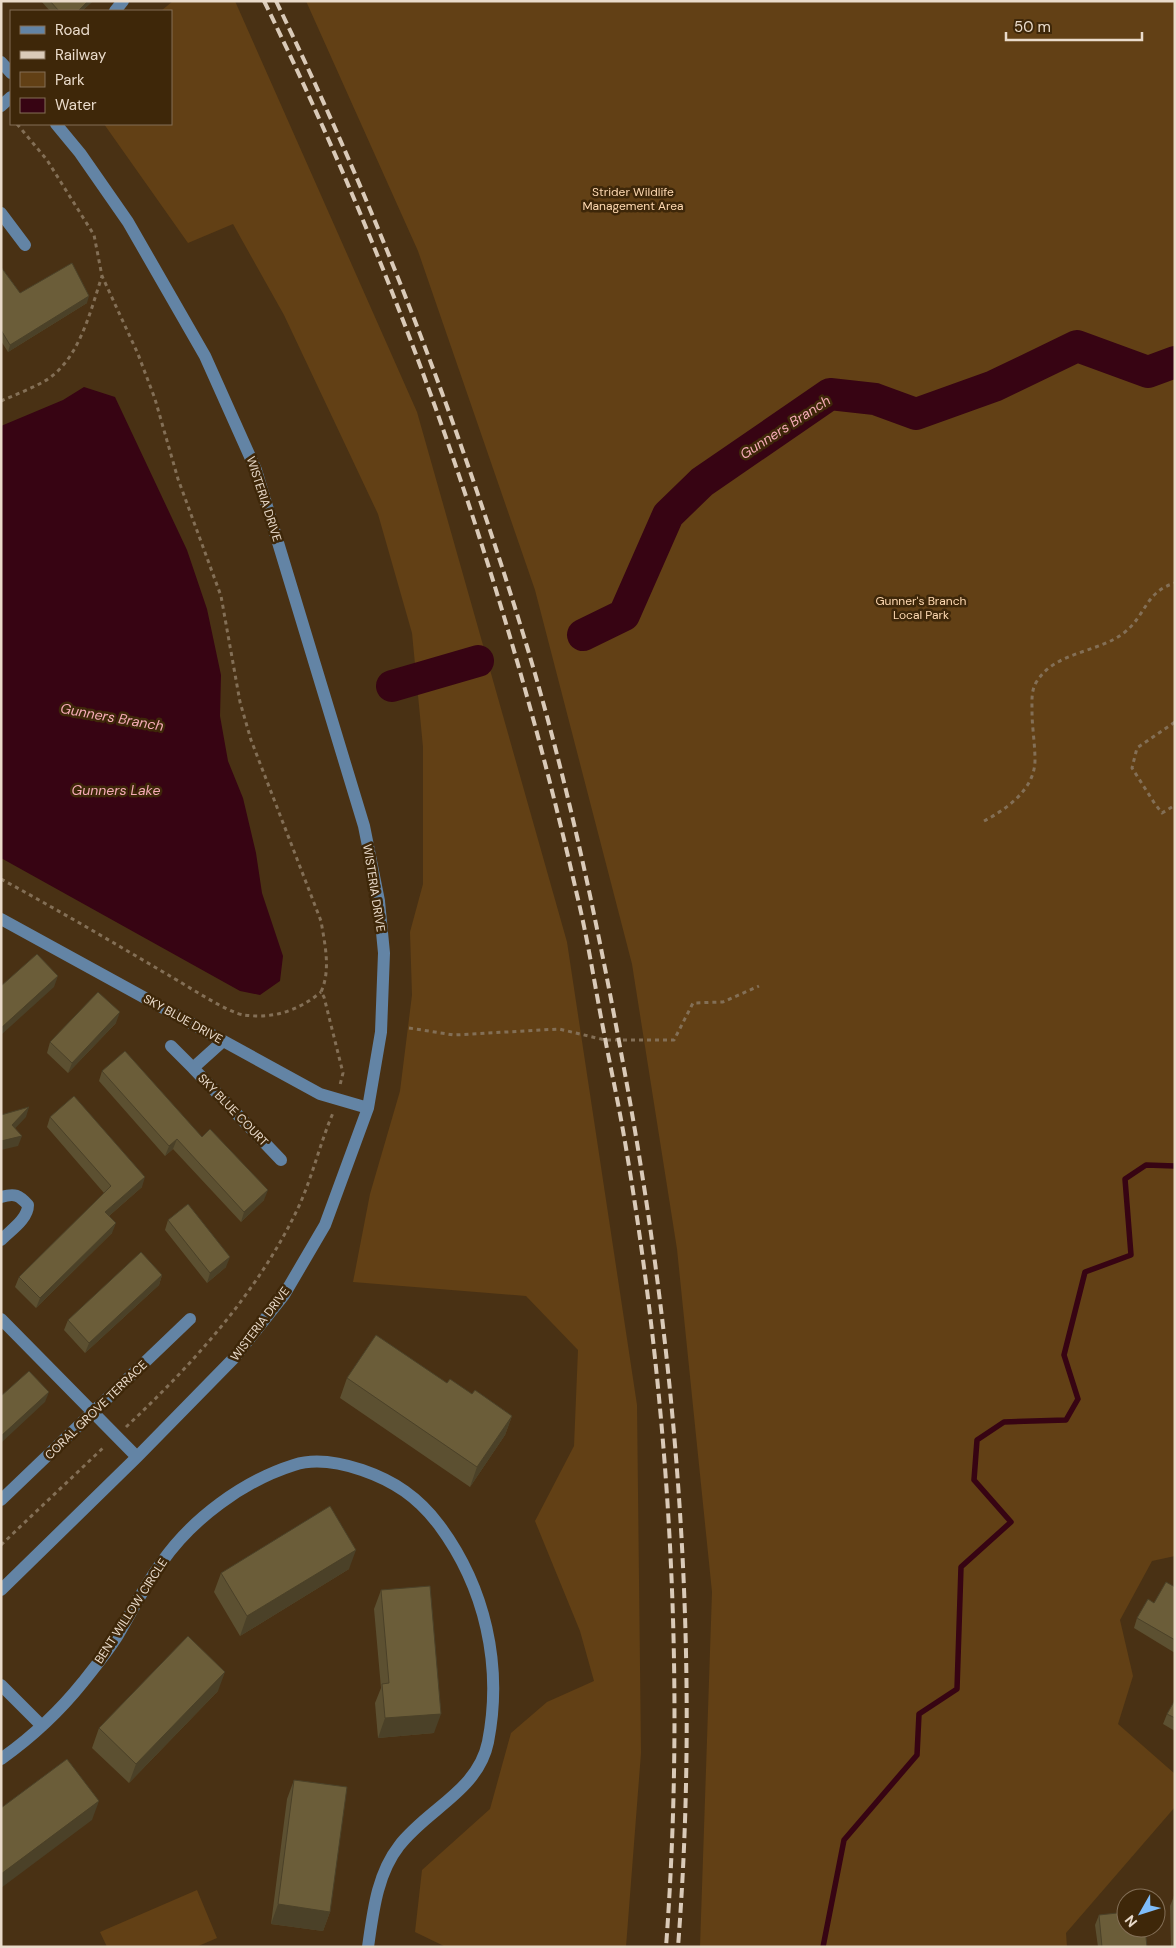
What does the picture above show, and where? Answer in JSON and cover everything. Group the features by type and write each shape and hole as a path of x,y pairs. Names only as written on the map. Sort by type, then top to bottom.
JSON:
{"street":[{"path":"1,62 10,71"},
{"name":"WISTERIA DRIVE","path":"1,1590 137,1457 234,1358 284,1295 324,1225 368,1108 380,1032 384,953 379,902 364,826 256,470 205,356 128,222 80,153 57,125"},
{"path":"1,213 26,245"},
{"name":"SKY BLUE DRIVE","path":"1,920 320,1094 368,1108"},
{"name":"SKY BLUE COURT","path":"223,1041 193,1068 281,1160"},
{"path":"171,1046 193,1068"},
{"path":"1,1197 12,1194 20,1196 28,1204 28,1211 22,1220 1,1240"},
{"path":"1,1318 137,1457"},
{"name":"CORAL GROVE TERRACE","path":"1,1500 190,1319"},
{"name":"BENT WILLOW CIRCLE","path":"1,1759 25,1742 56,1715 117,1637 163,1560 186,1533 224,1500 260,1480 295,1464 315,1462 353,1467 384,1478 406,1490 427,1509 458,1550 485,1616 494,1671 488,1743 479,1767 462,1789 407,1836 398,1847 388,1864 375,1898 368,1947"},
{"path":"1,1685 42,1726"}],"path":[{"path":"1,880 68,915 204,996 242,1015 274,1016 306,1004 321,992 326,970 326,949 321,921 251,740 238,694 221,596 178,479 155,399 138,354 102,276 94,235 47,160 18,125"},
{"path":"1,401 45,381 68,359 85,325 102,276"},
{"path":"984,821 1003,811 1018,797 1030,780 1035,762 1032,695 1036,682 1046,669 1120,636 1130,628 1155,592 1175,582"},
{"path":"1172,807 1162,813 1154,804 1132,768 1136,748 1175,722"},
{"path":"409,1028 454,1035 559,1030 605,1040 674,1040 693,1003 723,1002 759,986"},
{"path":"1,1545 86,1462 116,1436 224,1324 253,1286 276,1249 315,1167 337,1099 343,1073 324,997 321,992"}],"green space":[{"path":"173,1 235,1 417,412 567,942 637,1405 641,1753 626,1947 446,1947 415,1932 422,1870 490,1809 511,1733 547,1702 594,1681 580,1631 535,1521 574,1446 578,1350 526,1296 353,1282 370,1194 400,1091 412,995 410,932 423,884 423,747 412,633 378,514 284,315 233,224 188,243 105,125 172,125 172,10 162,10"},
{"path":"306,1 1175,1 1175,1556 1152,1561 1120,1620 1133,1676 1118,1724 1175,1774 1175,1807 1066,1933 1067,1947 700,1947 712,1592 677,1249 632,964 535,590 418,251"},
{"path":"197,1890 217,1938 196,1947 107,1947 100,1932"}],"water":[{"name":"Gunners Lake","path":"84,387 115,397 187,550 207,609 221,675 220,716 228,761 243,798 256,853 262,893 283,956 280,981 260,995 240,991 1,858 1,426 63,400"}],"building":[{"path":"50,1 88,1 79,10 58,10"},
{"path":"72,263 89,296 10,345 1,330 1,267 20,293"},
{"path":"37,954 58,976 1,1028 1,986"},
{"path":"98,992 120,1012 72,1063 50,1042"},
{"path":"125,1051 202,1137 210,1129 268,1190 244,1212 177,1139 169,1146 102,1071"},
{"path":"74,1096 145,1177 105,1212 116,1223 40,1298 19,1277 111,1186 50,1117"},
{"path":"29,1107 12,1125 22,1136 1,1141 1,1115"},
{"path":"188,1204 230,1257 210,1273 168,1220"},
{"path":"141,1252 162,1275 89,1343 68,1320"},
{"path":"376,1335 447,1383 450,1379 472,1394 475,1390 512,1416 477,1467 347,1378"},
{"path":"29,1371 49,1392 1,1436 1,1396"},
{"path":"330,1506 356,1550 247,1616 221,1573"},
{"path":"1166,1582 1175,1587 1175,1640 1137,1618 1148,1599 1154,1603"},
{"path":"430,1586 441,1714 385,1718 382,1684 389,1683 381,1590"},
{"path":"188,1636 225,1672 136,1764 99,1728"},
{"path":"1175,1700 1175,1718 1167,1714"},
{"path":"67,1759 99,1801 1,1874 1,1808"},
{"path":"294,1780 347,1787 330,1912 278,1904"},
{"path":"1116,1913 1116,1938 1146,1938 1147,1947 1102,1947 1099,1915"}],"waterway":[{"name":"Gunners Branch","path":"583,635 624,615 668,515 702,482 830,394 875,399 916,414 994,386 1077,346 1148,372 1175,362"},
{"name":"Gunners Branch","path":"392,686 478,661"},
{"path":"823,1947 844,1840 917,1755 919,1714 957,1689 961,1567 1011,1522 974,1480 977,1440 1004,1422 1066,1420 1078,1399 1064,1355 1085,1272 1131,1255 1125,1179 1146,1165 1175,1166"}],"railway":[{"path":"264,1 362,217 406,327 446,439 484,551 518,665 549,780 585,929 623,1128 641,1242 663,1442 674,1644 672,1846 666,1947"},
{"path":"276,1 348,157 381,236 413,316 472,477 540,692 568,797 603,956 642,1172 658,1282 679,1503 685,1614 687,1725 678,1947"}],"park label":[{"name":"Strider Wildlife Management Area","path":"633,199"},
{"name":"Gunner's Branch Local Park","path":"921,608"}]}
